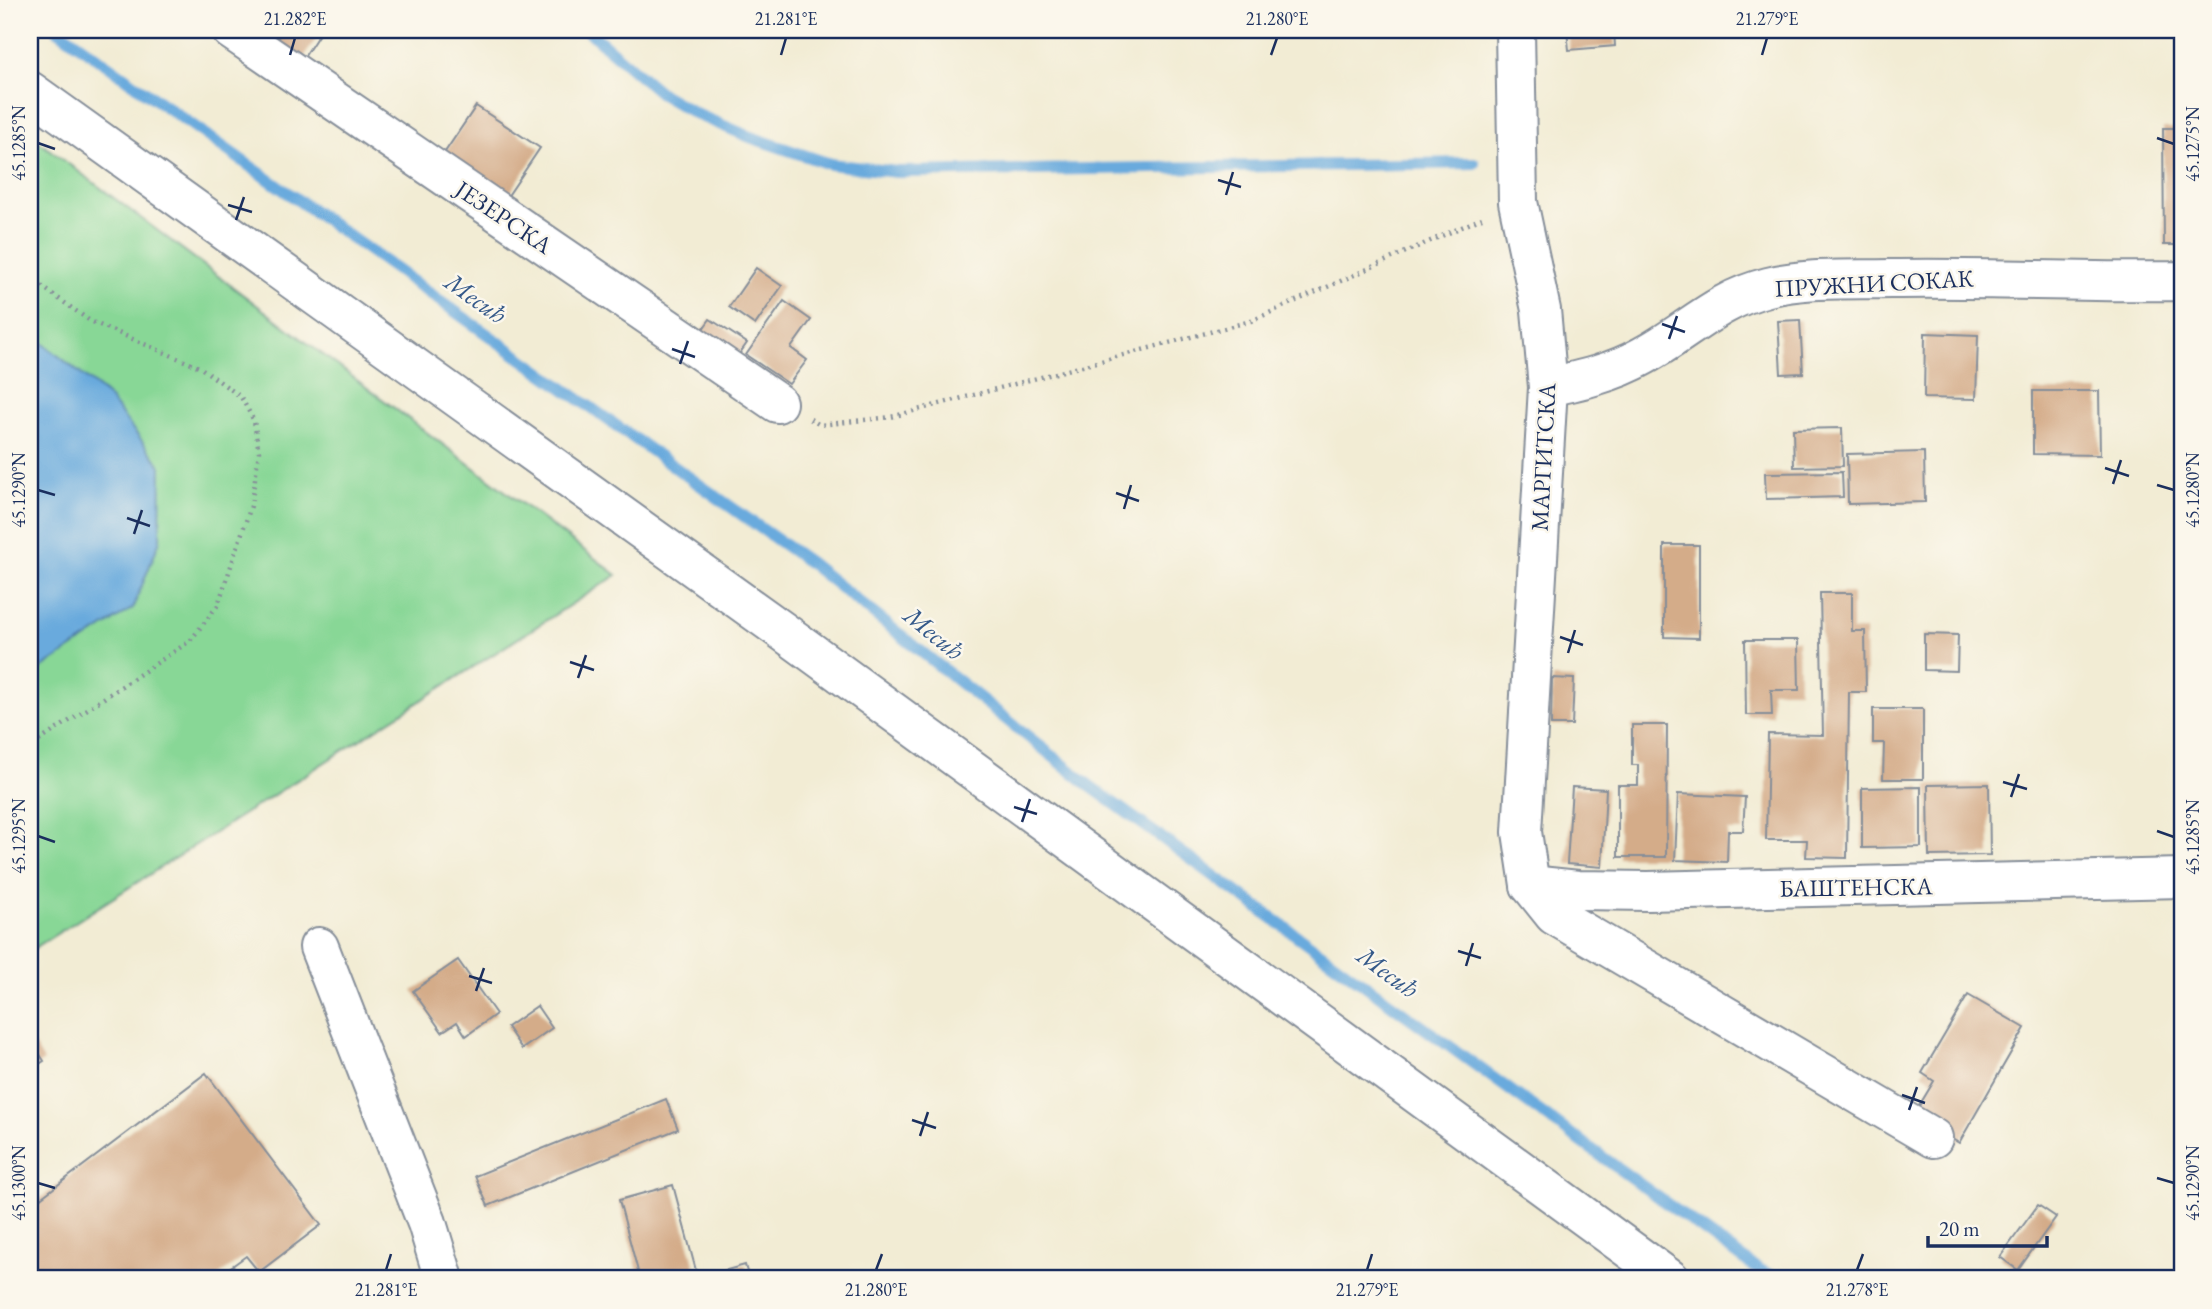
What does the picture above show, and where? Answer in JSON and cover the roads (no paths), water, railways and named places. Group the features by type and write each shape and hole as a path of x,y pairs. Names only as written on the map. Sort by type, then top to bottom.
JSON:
{"street":[{"name":"ЈЕЗЕРСКА","path":"231,30 777,403"},
{"name":"МАРГИТСКА","path":"1515,30 1518,202 1541,310 1548,387 1522,832 1530,885"},
{"path":"30,91 793,638 1670,1279"},
{"name":"ПРУЖНИ СОКАК","path":"1548,387 1612,372 1645,355 1712,309 1741,295 1771,286 1834,280 1994,277 2182,281"},
{"name":"БАШТЕНСКА","path":"1530,885 1578,890 1648,891 2182,878"},
{"path":"1530,885 1555,915 1933,1138"},
{"path":"319,947 427,1223 444,1279"}],"water":[{"path":"30,333 106,394 161,466 160,540 133,608 30,676"}],"waterway":[{"name":"Месић","path":"58,30 810,563 1090,786 1753,1266 1777,1279"},
{"path":"587,30 663,95 698,115 750,137 830,164 897,172 1474,163"}]}
